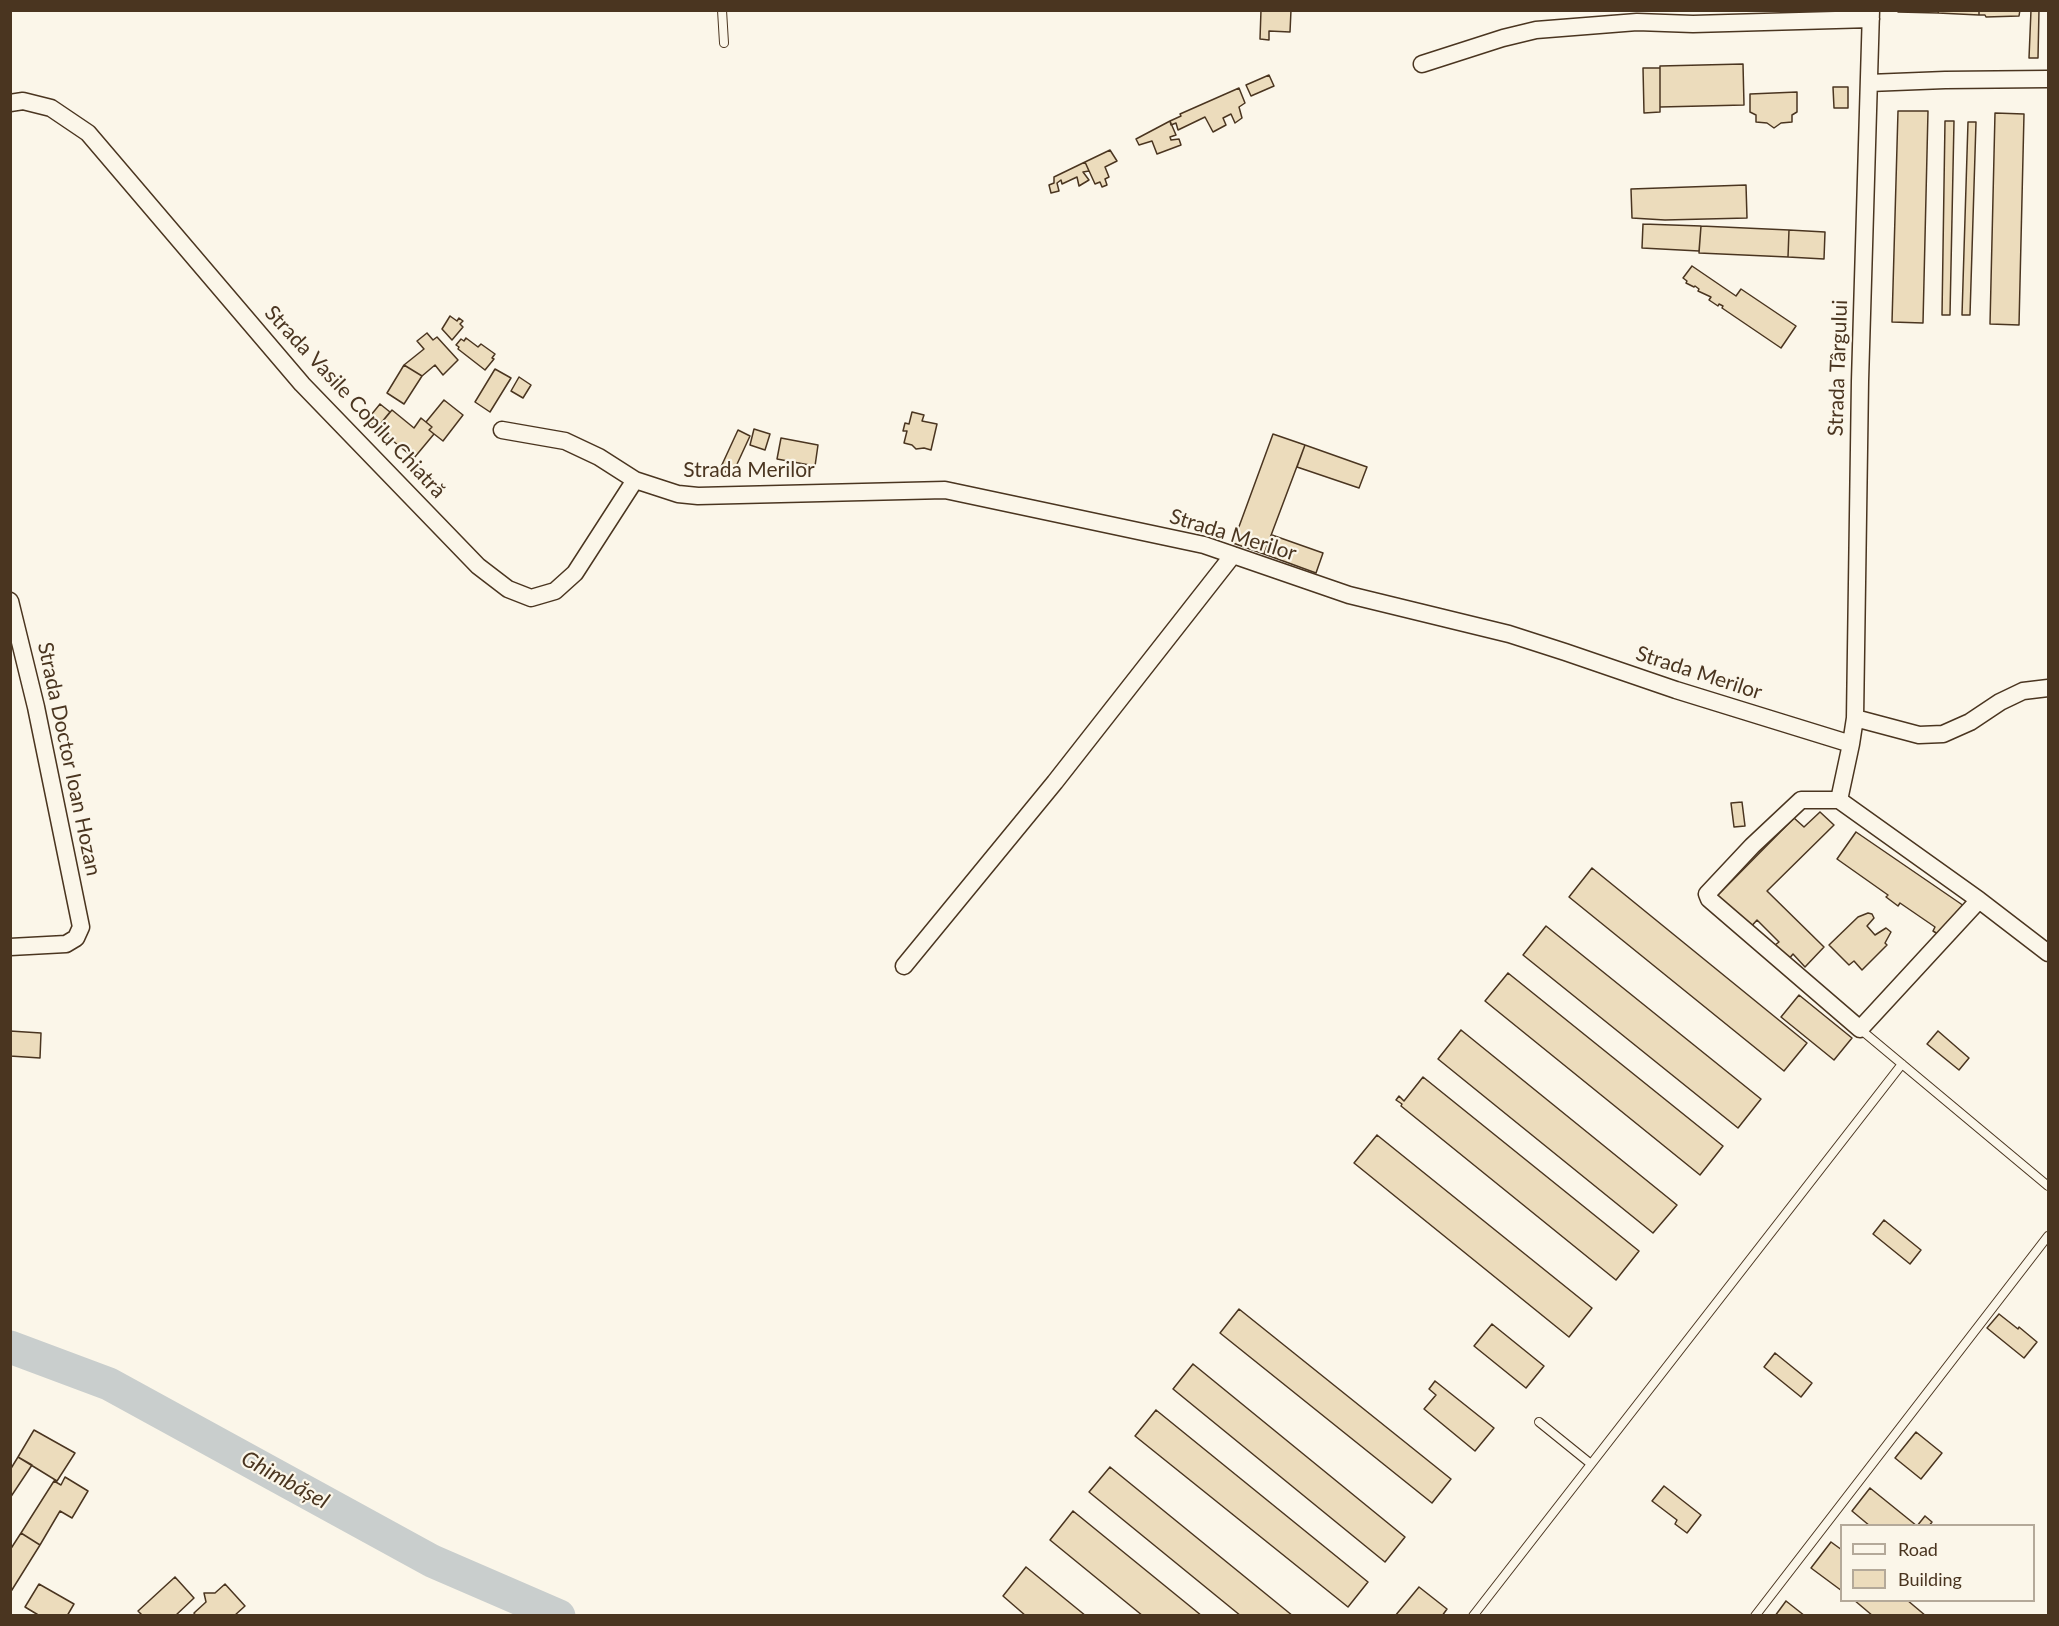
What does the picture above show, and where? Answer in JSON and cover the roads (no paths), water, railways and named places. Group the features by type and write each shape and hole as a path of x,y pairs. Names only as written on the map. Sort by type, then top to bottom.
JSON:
{"street":[{"name":"Strada Târgului","path":"1422,64 1536,30 1637,22 1693,24 1871,15 1860,381 1855,718 1851,744"},
{"path":"1869,83 2049,80"},
{"name":"Strada Vasile Copilu Chiatră","path":"10,102 23,101 51,108 88,133 302,384 478,566 508,590 531,598 555,591 575,573 635,480"},
{"name":"Strada Merilor","path":"502,430 565,441 599,456 635,480 678,494 698,496 945,490 1204,545 1349,596 1509,634 1676,690 1851,744"},
{"path":"904,966 1055,782 1233,555"},
{"name":"Strada Doctor Ioan Hozan","path":"10,601 36,707 81,927 76,938 66,944 10,947"},
{"path":"1855,718 1919,735 1943,734 1970,722 2023,691 2049,688"},
{"path":"1839,800 1851,744"},
{"path":"1979,900 1860,1029 1709,899 1707,894 1752,846 1801,800 1839,800 1979,900 2049,953"}],"lane":[{"path":"722,10 724,43"},
{"path":"1860,1029 2049,1186"},
{"path":"1473,1616 1902,1064"},
{"path":"1755,1616 2049,1236"},
{"path":"1539,1422 1591,1464"}],"waterway":[{"name":"Ghimbășel","path":"10,1347 109,1384 432,1561 559,1616"}]}
